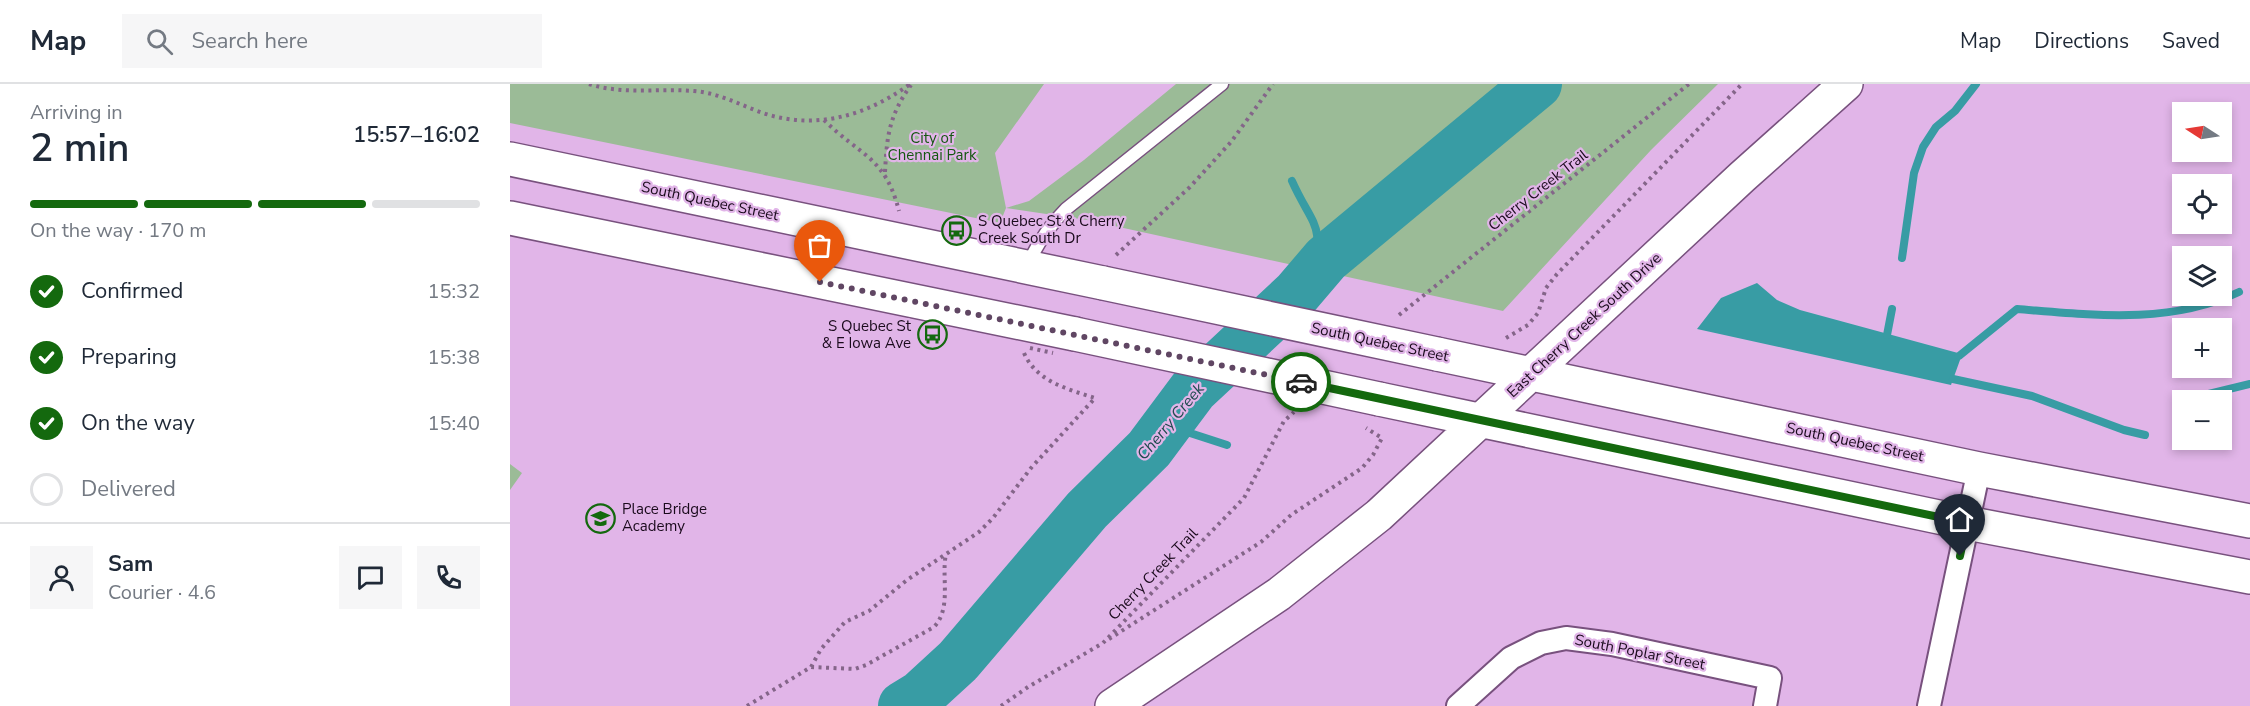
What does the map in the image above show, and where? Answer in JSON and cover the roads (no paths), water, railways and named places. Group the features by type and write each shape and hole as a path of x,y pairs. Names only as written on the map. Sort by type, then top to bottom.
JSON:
{"main road":[{"name":"East Cherry Creek South Drive","path":"1119,704 1231,628 1308,572 1379,515 1483,421 1530,373 1846,84"},
{"name":"South Quebec Street","path":"510,159 1027,267 1106,272 1437,354 1979,469 2250,521"},
{"path":"510,218 1052,329 1967,523 2250,577"}],"street":[{"path":"1929,706 1979,469"},
{"name":"South Poplar Street","path":"1458,706 1511,658 1541,643 1566,638 1612,644 1770,678 1765,706"}],"lane":[{"path":"1027,267 1036,246 1066,209 1222,84"}],"waterway":[{"name":"Cherry Creek","path":"903,706 921,695 958,661 1087,510 1149,449 1193,390 1297,293 1326,259 1537,84"},
{"path":"1902,258 1914,173 1923,147 1936,127 1955,111 1976,84"},
{"path":"1292,181 1311,217 1317,235 1315,260 1310,277"},
{"path":"1959,356 2017,309 2102,315 2158,313 2185,309 2239,292"},
{"path":"1887,335 1892,309"},
{"path":"1953,379 2032,396 2124,430 2145,435"},
{"path":"2225,390 2250,384"},
{"path":"1162,430 1190,433 1227,445"}],"place":[{"name":"S Quebec St & Cherry Creek South Dr","path":"957,230"},
{"name":"S Quebec St & E Iowa Ave","path":"932,335"},
{"name":"Place Bridge Academy","path":"601,518"}],"park label":[{"name":"City of Chennai Park","path":"932,146"}]}
